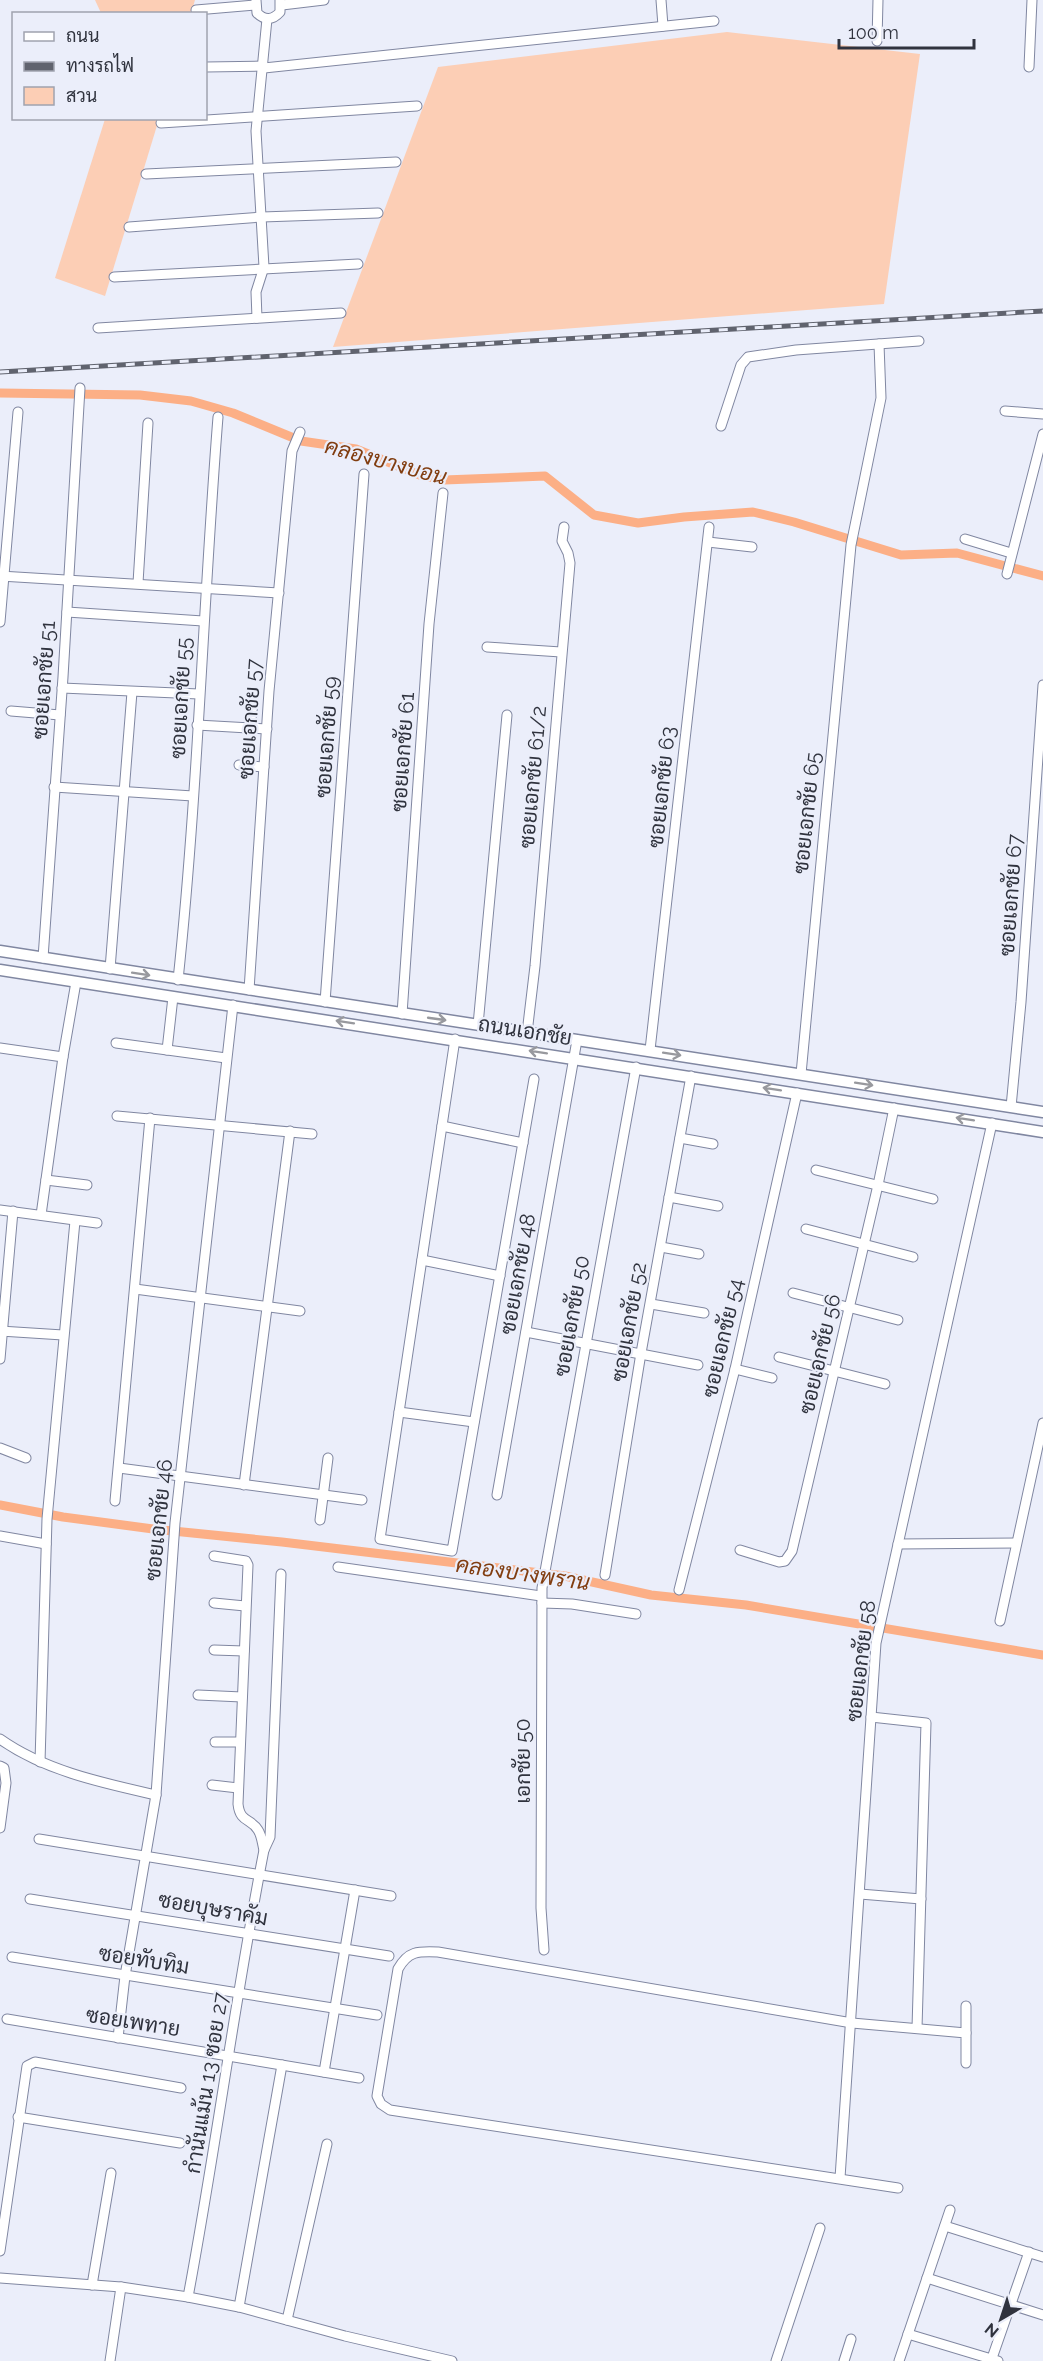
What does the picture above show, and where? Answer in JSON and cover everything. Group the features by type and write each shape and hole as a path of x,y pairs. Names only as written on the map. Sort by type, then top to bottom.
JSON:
{"main road":[{"name":"ถนนเอกชัย","path":"0,951 1043,1112"},
{"path":"76,982 79,964"},
{"name":"ถนนเอกชัย","path":"0,970 1043,1132"}],"street":[{"path":"267,19 278,15 281,2 324,0"},
{"path":"661,0 663,26"},
{"path":"877,41 878,0"},
{"path":"1029,67 1032,0"},
{"path":"196,10 256,2 258,13 267,19"},
{"path":"257,318 256,292 264,267 256,132 267,19"},
{"path":"207,67 264,67 714,21"},
{"path":"207,120 417,106"},
{"path":"161,123 203,120"},
{"path":"146,174 396,162"},
{"path":"129,227 378,213"},
{"path":"114,277 264,267 358,264"},
{"path":"98,328 341,313"},
{"path":"721,426 741,365 748,357 796,350 918,341"},
{"name":"ซอยเอกชัย 65","path":"801,1074 854,529 881,398 879,344"},
{"name":"ซอยเอกชัย 51","path":"43,958 80,388"},
{"path":"1005,411 1043,414"},
{"path":"0,622 2,576 18,412"},
{"name":"ซอยเอกชัย 55","path":"178,980 186,901 218,417"},
{"path":"138,583 148,423"},
{"name":"ซอยเอกชัย 57","path":"249,990 264,767 279,593 292,451 300,432"},
{"path":"1007,574 1043,434"},
{"name":"ซอยเอกชัย 59","path":"325,1002 364,474"},
{"name":"ซอยเอกชัย 61","path":"402,1014 429,624 443,493"},
{"name":"ซอยเอกชัย 61/2","path":"527,1033 570,557 562,541 564,527"},
{"name":"ซอยเอกชัย 63","path":"650,1050 709,527"},
{"path":"965,539 1011,555"},
{"path":"708,542 752,547"},
{"path":"2,576 279,593"},
{"path":"67,612 203,621"},
{"path":"487,647 561,652"},
{"name":"ซอยเอกชัย 67","path":"1011,1107 1021,1002 1043,685"},
{"path":"62,688 199,694"},
{"path":"110,969 132,692"},
{"path":"250,728 253,702"},
{"path":"11,711 60,716"},
{"path":"478,1025 507,715"},
{"path":"197,725 267,729"},
{"path":"239,765 264,767"},
{"path":"54,787 193,796"},
{"path":"41,1215 76,982"},
{"path":"167,1050 173,997"},
{"name":"ซอยเอกชัย 46","path":"118,2038 125,1976 156,1795 175,1523 232,1005"},
{"path":"455,1039 380,1539 452,1551 534,1079"},
{"name":"ซอยเอกชัย 48","path":"497,1495 577,1040"},
{"path":"116,1043 226,1058"},
{"path":"0,1048 63,1057"},
{"name":"ซอยเอกชัย 50","path":"544,1572 636,1067"},
{"name":"ซอยเอกชัย 52","path":"605,1575 641,1353 692,1076"},
{"name":"ซอยเอกชัย 54","path":"679,1590 735,1369 797,1093"},
{"name":"ซอยเอกชัย 56","path":"740,1550 779,1562 789,1557 878,1185 894,1108"},
{"path":"117,1116 312,1134"},
{"path":"115,1501 150,1118"},
{"name":"ซอยเอกชัย 58","path":"840,2178 876,1643 992,1123"},
{"path":"442,1126 523,1143"},
{"path":"244,1485 290,1131"},
{"path":"680,1138 713,1144"},
{"path":"816,1170 933,1198"},
{"path":"46,1180 87,1185"},
{"path":"669,1197 718,1206"},
{"path":"0,1210 98,1223"},
{"path":"0,1359 13,1212"},
{"path":"40,1762 46,1544 75,1221"},
{"path":"806,1229 913,1257"},
{"path":"661,1246 699,1254"},
{"path":"422,1260 500,1276"},
{"path":"135,1289 300,1311"},
{"path":"793,1293 898,1320"},
{"path":"651,1304 704,1313"},
{"path":"1,1331 63,1335"},
{"path":"526,1332 698,1365"},
{"path":"779,1358 885,1384"},
{"path":"735,1369 772,1378"},
{"path":"399,1412 474,1422"},
{"path":"1000,1621 1043,1423"},
{"path":"0,1448 26,1458"},
{"path":"321,1520 328,1458"},
{"path":"118,1468 362,1500"},
{"path":"0,1536 46,1544"},
{"path":"898,1544 1016,1543"},
{"path":"214,1556 246,1561 239,1813 243,1819 256,1827 264,1850"},
{"path":"338,1567 541,1596 572,1604 636,1614"},
{"name":"เอกชัย 50","path":"544,1572 541,1596 541,1908 544,1950"},
{"name":"กำนันแม้น 13 ซอย 27","path":"188,2297 209,2188 228,2056 259,1874 264,1850 270,1837 281,1574"},
{"path":"214,1603 245,1606"},
{"path":"214,1650 244,1651"},
{"path":"198,1695 242,1696"},
{"path":"872,1717 926,1723 917,2028"},
{"path":"0,1739 12,1749 40,1762 113,1785 156,1795"},
{"path":"215,1742 240,1742"},
{"path":"0,1827 6,1795 6,1775 2,1767 12,1749"},
{"path":"212,1785 238,1788"},
{"path":"39,1839 391,1896"},
{"path":"324,2072 355,1890"},
{"path":"860,1894 921,1899"},
{"name":"ซอยบุษราคัม","path":"30,1899 389,1956"},
{"path":"898,2188 402,2114 390,2110 381,2104 377,2096 398,1969 408,1955 417,1951 438,1952 852,2023 966,2033"},
{"name":"ซอยทับทิม","path":"12,1957 377,2015"},
{"path":"966,2006 966,2063"},
{"name":"ซอยเพทาย","path":"7,2019 359,2078"},
{"path":"0,2251 27,2066 35,2062 181,2088"},
{"path":"239,2307 282,2065"},
{"path":"18,2117 180,2143"},
{"path":"287,2320 327,2144"},
{"path":"92,2285 111,2173"},
{"path":"899,2361 950,2210"},
{"path":"945,2226 1043,2257"},
{"path":"776,2361 820,2228"},
{"path":"908,2334 994,2360 1029,2252"},
{"path":"0,2278 121,2287 188,2297 239,2307 345,2336 452,2361"},
{"path":"927,2278 1043,2315"},
{"path":"110,2361 121,2287"},
{"path":"844,2361 851,2339"}],"green space":[{"path":"95,0 195,0 192,12 101,12"},
{"path":"727,32 920,54 884,304 333,347 438,67"},
{"path":"105,120 159,120 105,296 55,278"}],"waterway":[{"name":"คลองบางบอน","path":"0,393 140,395 191,401 233,413 301,441 356,449 420,475 444,480 545,476 594,515 638,523 753,512 794,522 901,555 957,553 1043,576"},
{"name":"คลองบางพราน","path":"0,1505 63,1517 153,1529 565,1576 651,1595 746,1605 1043,1655"}],"railway":[{"path":"0,372 1043,311"}]}
